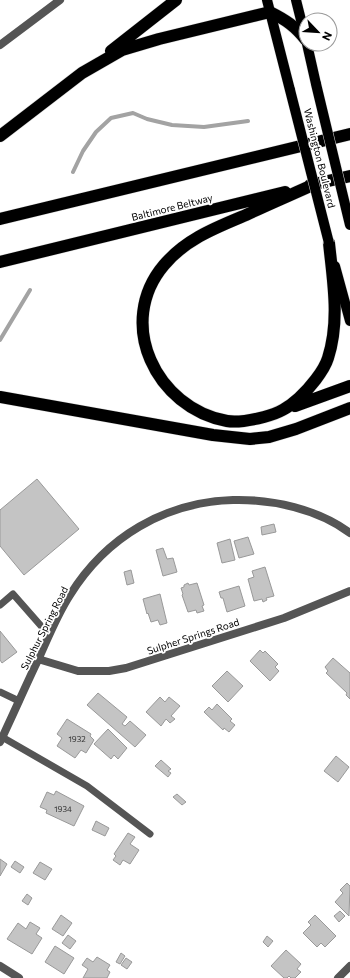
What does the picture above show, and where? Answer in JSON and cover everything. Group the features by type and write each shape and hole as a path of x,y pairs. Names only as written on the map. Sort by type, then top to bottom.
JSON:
{"highway":[{"path":"0,136 176,0"},
{"path":"82,72 122,50 159,39 270,12 284,19 298,30"},
{"path":"0,219 350,134"},
{"name":"Baltimore Beltway","path":"0,262 350,176"},
{"path":"317,183 200,235 186,244 164,266 151,286 144,307 142,327 151,362 159,377 168,389 190,407 208,416 228,421 251,420 350,386"},
{"path":"288,408 306,392 317,377 328,360 333,340 336,313 329,243"},
{"path":"0,397 213,436 250,439 269,437 350,408"}],"main road":[{"name":"Washington Boulevard","path":"267,0 350,321"},
{"path":"296,0 299,12"},
{"name":"Washington Boulevard","path":"309,52 350,225"}],"street":[{"path":"0,45 60,0"},
{"name":"Sulphur Spring Road","path":"1,740 49,635 70,595 88,570 108,549 130,532 155,518 179,509 215,501 245,500 273,502 300,509 324,518 350,533"},
{"name":"Sulpher Springs Road","path":"38,659 78,671 109,671 126,668 284,618 350,591"},
{"path":"0,966 19,978"},
{"path":"338,978 350,966"}],"lane":[{"path":"0,605 13,594 49,635"},
{"path":"0,692 19,701"},
{"path":"1,740 88,786 150,834"}],"building":[{"path":"37,479 79,529 24,575 0,546 0,510"},
{"path":"274,524 276,532 262,535 261,527"},
{"path":"248,537 254,554 239,558 234,541"},
{"path":"230,539 235,560 222,563 217,543"},
{"path":"163,548 167,559 173,558 177,572 163,576 156,550"},
{"path":"265,567 274,596 266,598 267,600 263,602 262,599 254,601 248,579 254,577 252,571"},
{"path":"131,570 134,583 127,585 124,572"},
{"path":"188,583 189,585 197,583 204,605 202,606 204,611 197,613 196,610 188,612 181,588"},
{"path":"239,586 245,606 227,612 223,598 221,598 219,592"},
{"path":"160,594 167,623 160,625 158,620 151,622 143,599"},
{"path":"0,631 17,652 2,663 0,660"},
{"path":"260,650 263,653 265,651 278,664 275,667 279,671 270,681 250,661"},
{"path":"333,658 350,673 350,699 346,695 347,693 326,673 328,671 325,667"},
{"path":"227,671 243,686 228,702 212,686"},
{"path":"98,693 127,717 122,724 125,726 130,721 146,735 135,747 87,705"},
{"path":"160,697 165,702 169,697 180,706 171,716 175,719 170,723 166,719 161,726 146,712"},
{"path":"217,704 232,719 230,721 235,725 229,732 224,728 223,730 204,712 209,707 212,710"},
{"path":"67,719 91,734 90,736 94,740 86,753 81,750 75,758 57,746 62,738 57,734"},
{"path":"108,729 127,748 118,759 114,755 111,759 94,744"},
{"path":"336,756 349,767 338,782 324,771"},
{"path":"161,760 171,769 168,771 171,773 168,777 155,766"},
{"path":"56,791 84,806 74,826 46,813 47,810 40,807 47,792 54,795"},
{"path":"177,794 186,802 182,805 173,797"},
{"path":"96,821 109,828 105,836 92,830"},
{"path":"128,833 135,837 130,844 139,850 130,864 123,860 120,865 113,860 116,856 114,854"},
{"path":"0,859 7,864 0,876"},
{"path":"15,861 24,867 20,873 11,867"},
{"path":"40,862 52,869 45,880 33,873"},
{"path":"347,883 350,886 349,916 335,902 343,893 340,890"},
{"path":"27,894 32,898 28,905 22,901"},
{"path":"340,911 345,916 339,922 334,916"},
{"path":"61,915 72,923 63,936 52,929"},
{"path":"315,915 336,936 325,947 321,943 317,947 303,933 311,925 308,922"},
{"path":"30,922 40,928 36,934 42,938 32,954 7,939 18,923 26,929"},
{"path":"68,935 76,941 70,949 62,943"},
{"path":"267,936 273,941 268,947 263,942"},
{"path":"55,946 74,958 64,974 45,962"},
{"path":"286,950 301,964 297,969 301,972 295,978 291,978 289,976 284,978 271,966"},
{"path":"121,953 125,956 120,964 116,962"},
{"path":"97,957 110,965 107,970 110,972 107,978 83,978 88,969 82,965 87,958 93,962"},
{"path":"126,958 132,962 127,969 121,965"}],"waterway":[{"path":"73,172 83,151 96,132 111,118 133,113 147,119 172,125 204,127 248,121"},
{"path":"0,340 30,290"}]}
